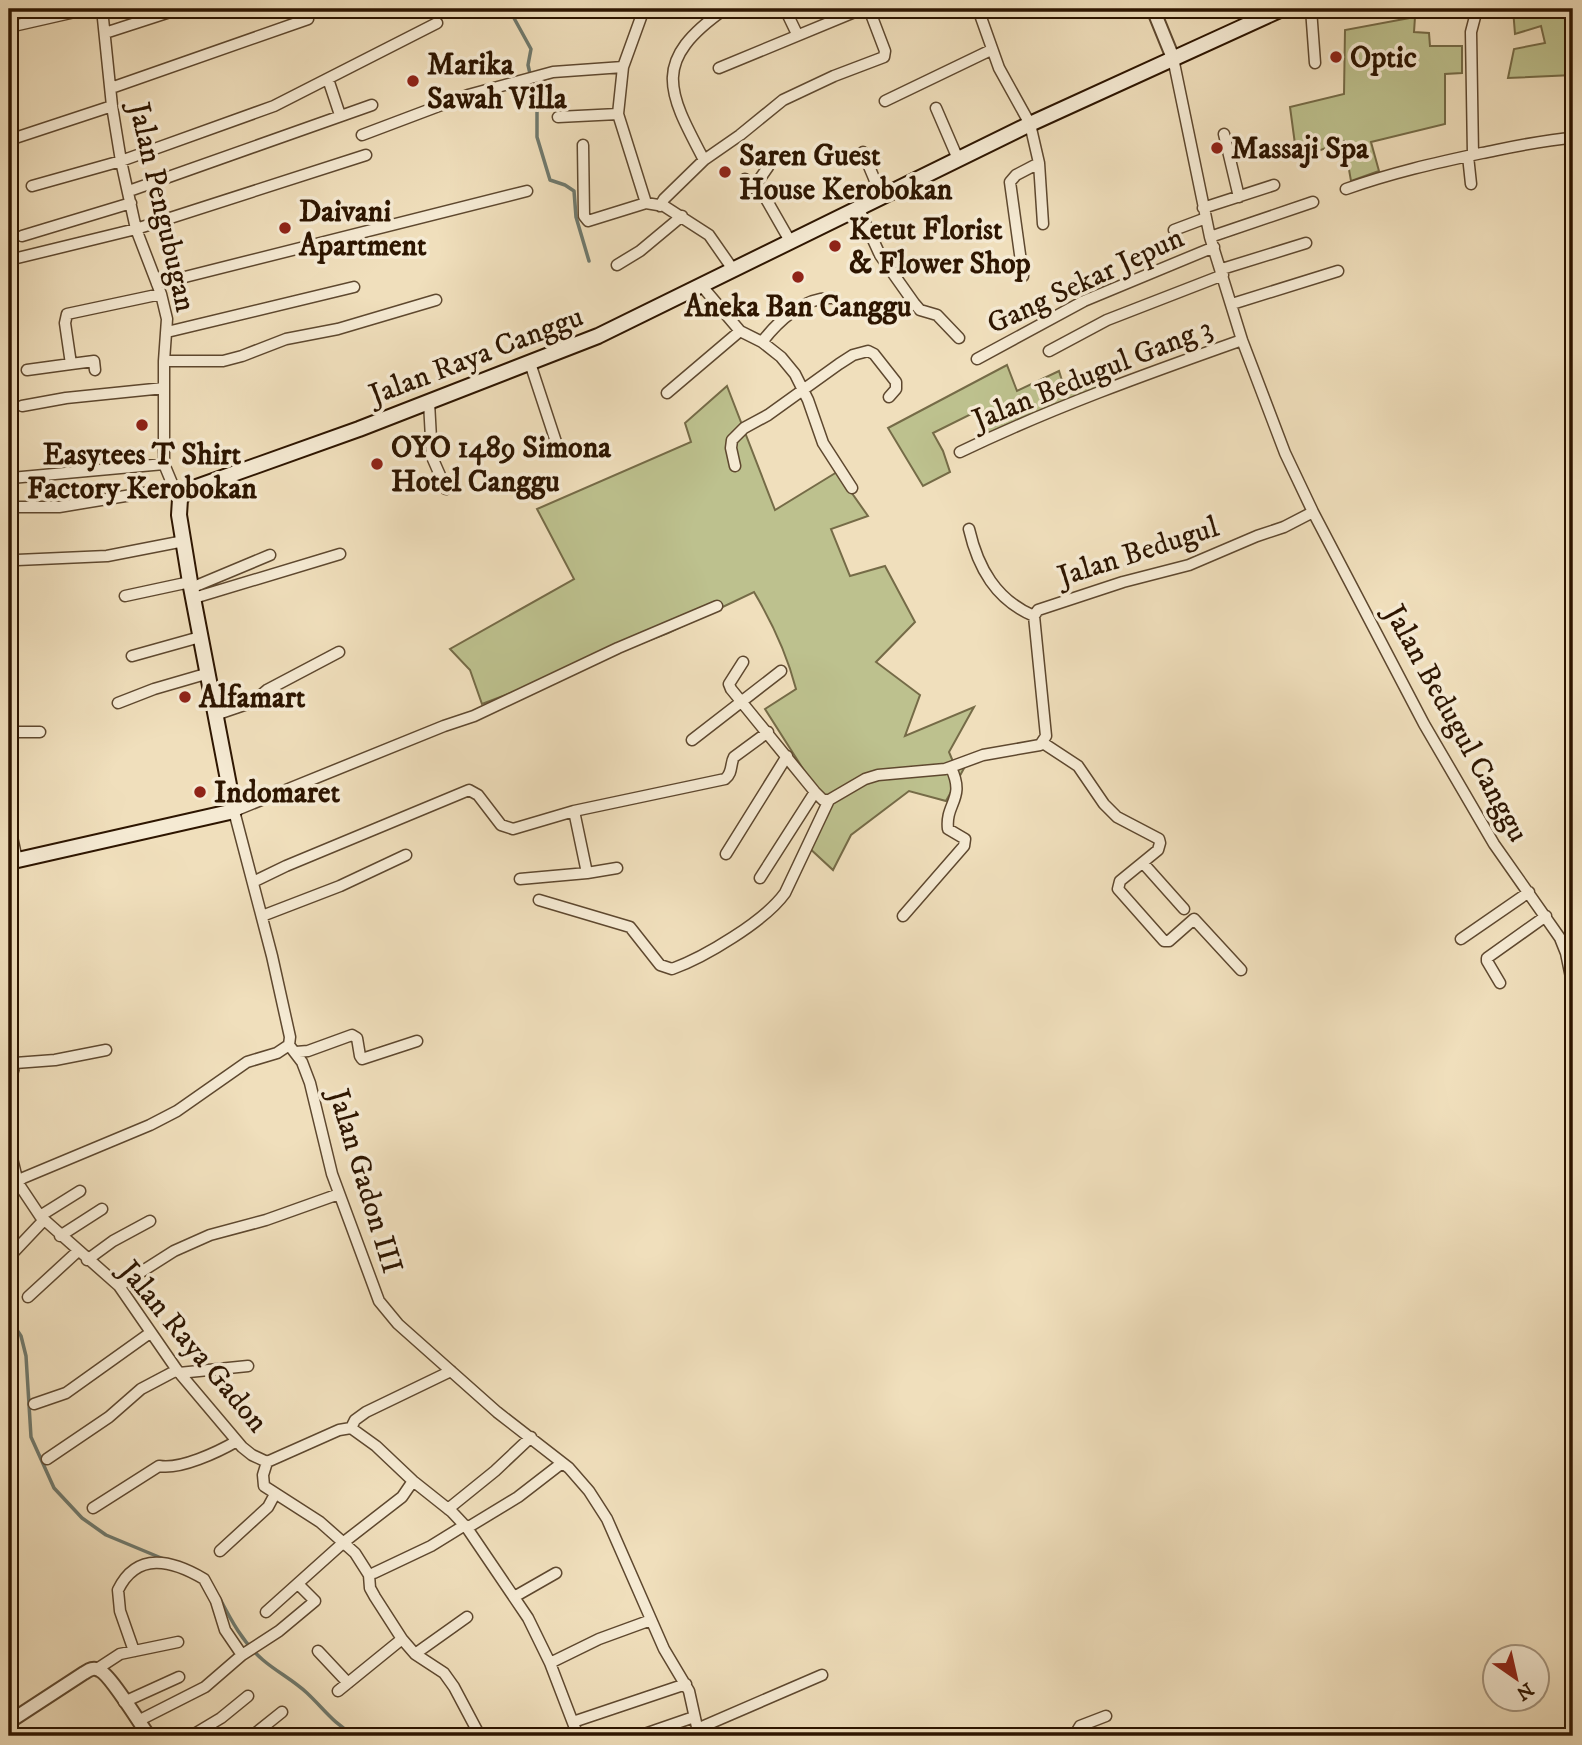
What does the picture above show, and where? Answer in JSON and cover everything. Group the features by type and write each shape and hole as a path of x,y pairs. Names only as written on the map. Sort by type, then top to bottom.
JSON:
{"main road":[{"name":"Jalan Raya Canggu","path":"178,491 292,454 598,336 881,195 1282,9"},
{"path":"13,861 234,811 200,637 178,491"}],"street":[{"path":"9,27 88,9"},
{"name":"Jalan Pengubugan","path":"102,9 112,106 121,161 136,229 161,294 167,319 164,361 164,464 178,491"},
{"path":"106,33 179,9"},
{"path":"644,9 623,67 618,114 646,203"},
{"path":"704,160 682,119 672,79 682,47 691,35 725,9"},
{"path":"785,9 797,34"},
{"path":"719,68 862,9"},
{"path":"660,206 704,160 783,100 834,76 884,57 885,51 869,9"},
{"path":"978,9 991,50 1030,124 1039,163 1044,224"},
{"path":"1153,9 1173,58 1204,213 1242,340 1285,453 1313,512"},
{"path":"1311,9 1315,63"},
{"path":"1471,184 1471,32 1477,9"},
{"path":"1570,9 1572,18"},
{"path":"111,88 308,19"},
{"path":"32,186 121,161 274,106 437,23"},
{"path":"885,100 991,50"},
{"path":"362,135 479,92 553,72 623,67"},
{"path":"328,79 340,115"},
{"path":"129,191 372,104"},
{"path":"9,140 112,106"},
{"path":"936,108 958,159"},
{"path":"558,117 618,114"},
{"path":"1224,134 1239,197"},
{"path":"1346,189 1392,173 1532,143 1573,138"},
{"path":"583,145 584,216 588,221 646,203 660,206 682,216 709,235 733,268"},
{"path":"863,152 881,195"},
{"path":"9,260 136,229 366,155"},
{"path":"1023,276 1010,182 1016,175 1039,163"},
{"path":"754,187 768,167"},
{"path":"745,179 766,199 790,241"},
{"path":"1174,230 1239,197 1274,185"},
{"path":"157,284 527,191"},
{"name":"Gang Sekar Jepun","path":"977,359 1084,301 1212,242 1314,202"},
{"path":"22,236 131,203"},
{"path":"858,207 880,255 914,303 920,310 937,315 959,338"},
{"path":"617,265 640,251 682,216"},
{"path":"1049,351 1107,320 1223,272 1307,243"},
{"path":"1232,304 1338,271"},
{"path":"701,285 740,331 762,342 781,357 795,374 823,443 852,488"},
{"path":"167,332 354,287"},
{"path":"71,364 65,323 67,314 161,294"},
{"path":"762,342 773,327 788,315 817,298 833,298"},
{"path":"164,361 223,361 286,339 338,328 436,300"},
{"path":"667,393 740,331"},
{"name":"Jalan Bedugul Gang 3","path":"960,452 1019,423 1102,390 1242,340"},
{"path":"734,466 730,447 738,433 853,355 868,351 874,354 896,382 896,389 889,397"},
{"path":"27,370 94,361 95,370"},
{"path":"530,363 559,451"},
{"path":"22,406 66,398 164,388"},
{"path":"429,402 432,457 446,489"},
{"path":"11,478 164,464"},
{"path":"9,507 59,507 178,491"},
{"name":"Jalan Bedugul","path":"1043,743 1045,728 1034,616 1038,610 1123,582 1189,565 1284,527 1313,512"},
{"name":"Jalan Bedugul Canggu","path":"1313,512 1431,736 1494,844 1555,928 1566,953 1573,987"},
{"path":"969,529 979,564 988,579 1004,598 1034,616"},
{"path":"17,560 107,556 184,541"},
{"path":"125,596 192,589 340,554"},
{"path":"192,589 270,555"},
{"path":"293,1049 234,811 474,716 618,648 717,606"},
{"path":"132,656 200,637"},
{"path":"215,715 253,702 267,690 339,652"},
{"path":"743,662 729,684 823,800 829,800 865,779 878,775 951,768 983,755 1034,747 1043,743 1078,766 1117,817 1159,839 1160,847 1117,886 1164,941 1169,941 1194,919 1241,970"},
{"path":"692,740 781,671"},
{"path":"118,703 209,673"},
{"path":"9,732 40,732"},
{"path":"253,882 469,790 478,794 501,825 517,829 574,811 725,779 731,772 734,757 768,732"},
{"path":"726,854 787,756"},
{"path":"903,916 964,846 965,839 962,835 948,829 958,792 957,780 951,768"},
{"path":"760,878 815,792"},
{"path":"539,900 630,927 660,965 673,969 756,921 777,904 829,800"},
{"path":"574,811 587,873"},
{"path":"9,822 13,861"},
{"path":"262,916 340,886 406,855"},
{"path":"1143,863 1184,909"},
{"path":"520,879 617,868"},
{"path":"1461,939 1529,892"},
{"path":"1500,983 1486,961 1488,958 1546,916"},
{"path":"9,1146 13,1185 23,1178 177,1111 247,1062 352,1035 357,1038 362,1059 417,1041"},
{"name":"Jalan Gadon III","path":"293,1049 310,1083 339,1194 375,1292 384,1309 497,1412 562,1463 600,1506 664,1649 686,1684 698,1732"},
{"path":"9,1086 15,1063 55,1060 106,1050"},
{"name":"Jalan Raya Gadon","path":"13,1185 60,1236 119,1286 178,1372 252,1455 267,1462 339,1430 351,1429"},
{"path":"9,1257 42,1218 80,1191"},
{"path":"119,1286 174,1251 210,1235 266,1220 339,1194"},
{"path":"60,1236 102,1209"},
{"path":"87,1260 113,1241 150,1221"},
{"path":"28,1297 78,1251"},
{"path":"34,1404 66,1393 150,1333"},
{"path":"47,1459 109,1417 135,1394 178,1372 248,1367"},
{"path":"451,1371 366,1412 355,1420 351,1429 376,1446 466,1527 528,1618 550,1663 578,1736"},
{"path":"448,1509 531,1437"},
{"path":"93,1508 159,1466 167,1468 177,1465 213,1453 237,1441"},
{"path":"267,1462 262,1481 264,1486 305,1511 344,1542 362,1562 369,1575 370,1588 402,1639 415,1654 444,1673 480,1736"},
{"path":"374,1573 466,1527 526,1491 562,1463"},
{"path":"266,1612 344,1542 402,1497 413,1481"},
{"path":"220,1551 268,1507 275,1494"},
{"path":"134,1651 120,1611 118,1590 131,1571 154,1561 204,1579 216,1601 225,1630 245,1653"},
{"path":"514,1597 556,1573"},
{"path":"138,1721 205,1687 315,1600 298,1584"},
{"path":"415,1654 467,1617"},
{"path":"550,1663 599,1639 651,1620"},
{"path":"338,1691 402,1639"},
{"path":"9,1722 84,1673 97,1669 120,1654 177,1642"},
{"path":"318,1651 348,1684"},
{"path":"97,1669 109,1678 149,1736"},
{"path":"698,1732 822,1675"},
{"path":"124,1702 179,1677"},
{"path":"573,1722 686,1684"},
{"path":"191,1736 221,1718 248,1696"},
{"path":"252,1736 282,1712"},
{"path":"1074,1736 1080,1726 1106,1716"},
{"path":"639,1736 694,1717"}],"green space":[{"path":"1513,9 1564,9 1573,52 1573,75 1508,78 1514,49 1545,43 1541,26 1515,34"},
{"path":"1415,17 1414,32 1429,33 1430,46 1462,46 1462,73 1445,74 1445,124 1371,142 1379,171 1351,181 1344,141 1297,159 1290,107 1344,94 1345,30"},
{"path":"1007,365 1017,391 1059,371 1064,387 1106,368 1114,384 989,433 979,410 933,433 950,472 923,486 888,428"},
{"path":"727,386 775,510 837,472 868,516 831,529 850,576 885,566 915,622 876,662 920,695 905,736 974,707 949,752 954,764 968,761 946,801 909,791 851,835 833,870 806,845 826,805 765,709 796,689 779,639 754,592 668,633 482,704 470,670 450,649 574,579 537,509 691,442 685,423"}],"waterway":[{"path":"509,9 531,49 528,65 537,104 537,137 550,180 574,191 576,217 589,261"},
{"path":"9,1318 21,1336 26,1356 31,1437 54,1488 82,1518 106,1535 166,1560"},
{"path":"219,1597 249,1646 268,1664 302,1688 334,1721 355,1736"}],"place":[{"name":"Optic","path":"1336,57"},
{"name":"Marika Sawah Villa","path":"413,81"},
{"name":"Massaji Spa","path":"1217,148"},
{"name":"Saren Guest House Kerobokan","path":"725,172"},
{"name":"Daivani Apartment","path":"285,228"},
{"name":"Ketut Florist & Flower Shop","path":"835,246"},
{"name":"Aneka Ban Canggu","path":"798,277"},
{"name":"Easytees T Shirt Factory Kerobokan","path":"142,425"},
{"name":"OYO 1489 Simona Hotel Canggu","path":"377,464"},
{"name":"Alfamart","path":"185,697"},
{"name":"Indomaret","path":"200,792"}]}
